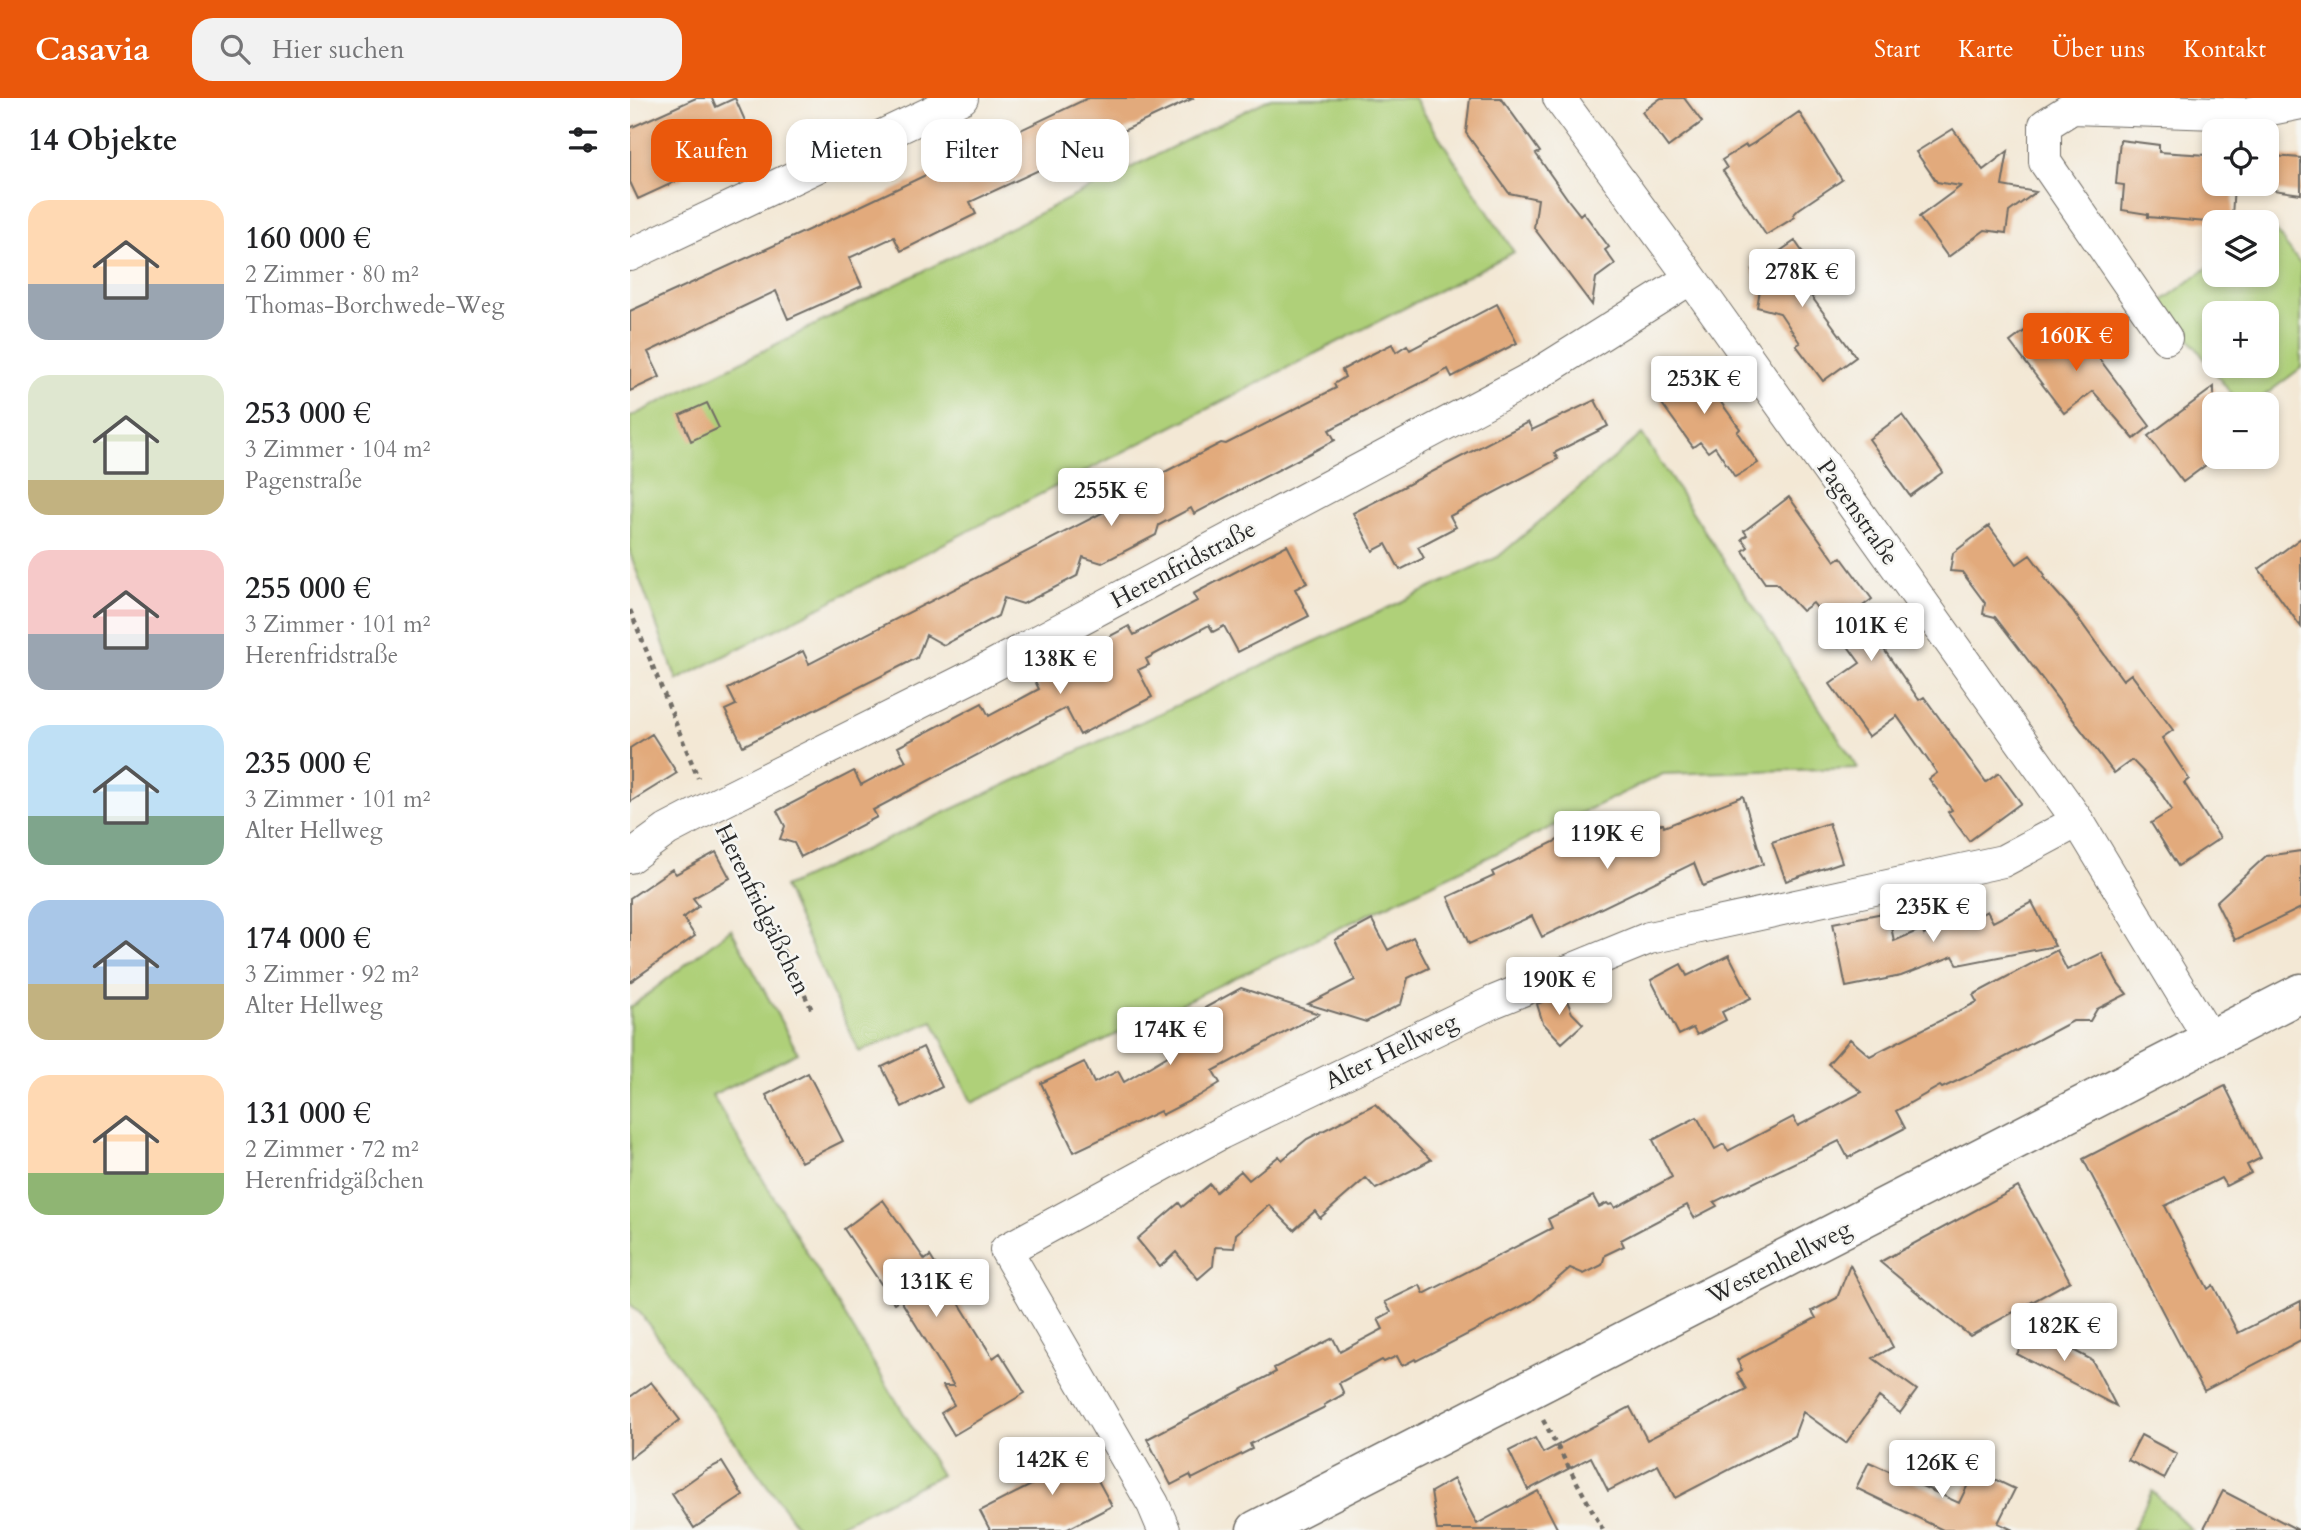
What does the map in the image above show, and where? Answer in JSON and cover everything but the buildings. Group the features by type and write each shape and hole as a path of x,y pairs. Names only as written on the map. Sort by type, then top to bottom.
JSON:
{"street":[{"path":"630,255 962,98"},
{"name":"Pagenstraße","path":"1559,98 1691,278 2078,821 2211,1041"},
{"path":"2166,338 2045,162 2045,125 2072,107 2246,114 2301,103"},
{"name":"Herenfridstraße","path":"630,856 667,830 977,674 1535,376 1691,278"},
{"name":"Alter Hellweg","path":"1164,1530 1153,1504 1006,1251 1246,1121 1493,1002 1649,938 2003,861 2078,821"},
{"name":"Westenhellweg","path":"1256,1530 2301,993"}],"path":[{"name":"Herenfridgäßchen","path":"630,610 698,778 813,1012"},
{"path":"1528,1391 1603,1530"}],"green space":[{"path":"1271,98 1414,98 1514,252 677,680 630,553 630,417 1102,182 1129,182 1129,169"},
{"path":"2279,235 2301,265 2301,368 2269,392 2230,392 2219,378 2279,378 2279,301 2202,301 2202,356 2161,302 2202,272 2202,287 2279,287"},
{"path":"1642,434 1858,768 1663,774 972,1103 933,1021 859,1052 784,887 1498,557"},
{"path":"731,929 798,1053 712,1095 941,1475 829,1530 800,1530 640,1313 630,1304 630,1008"},
{"path":"2152,1491 2192,1530 2132,1530"}]}
